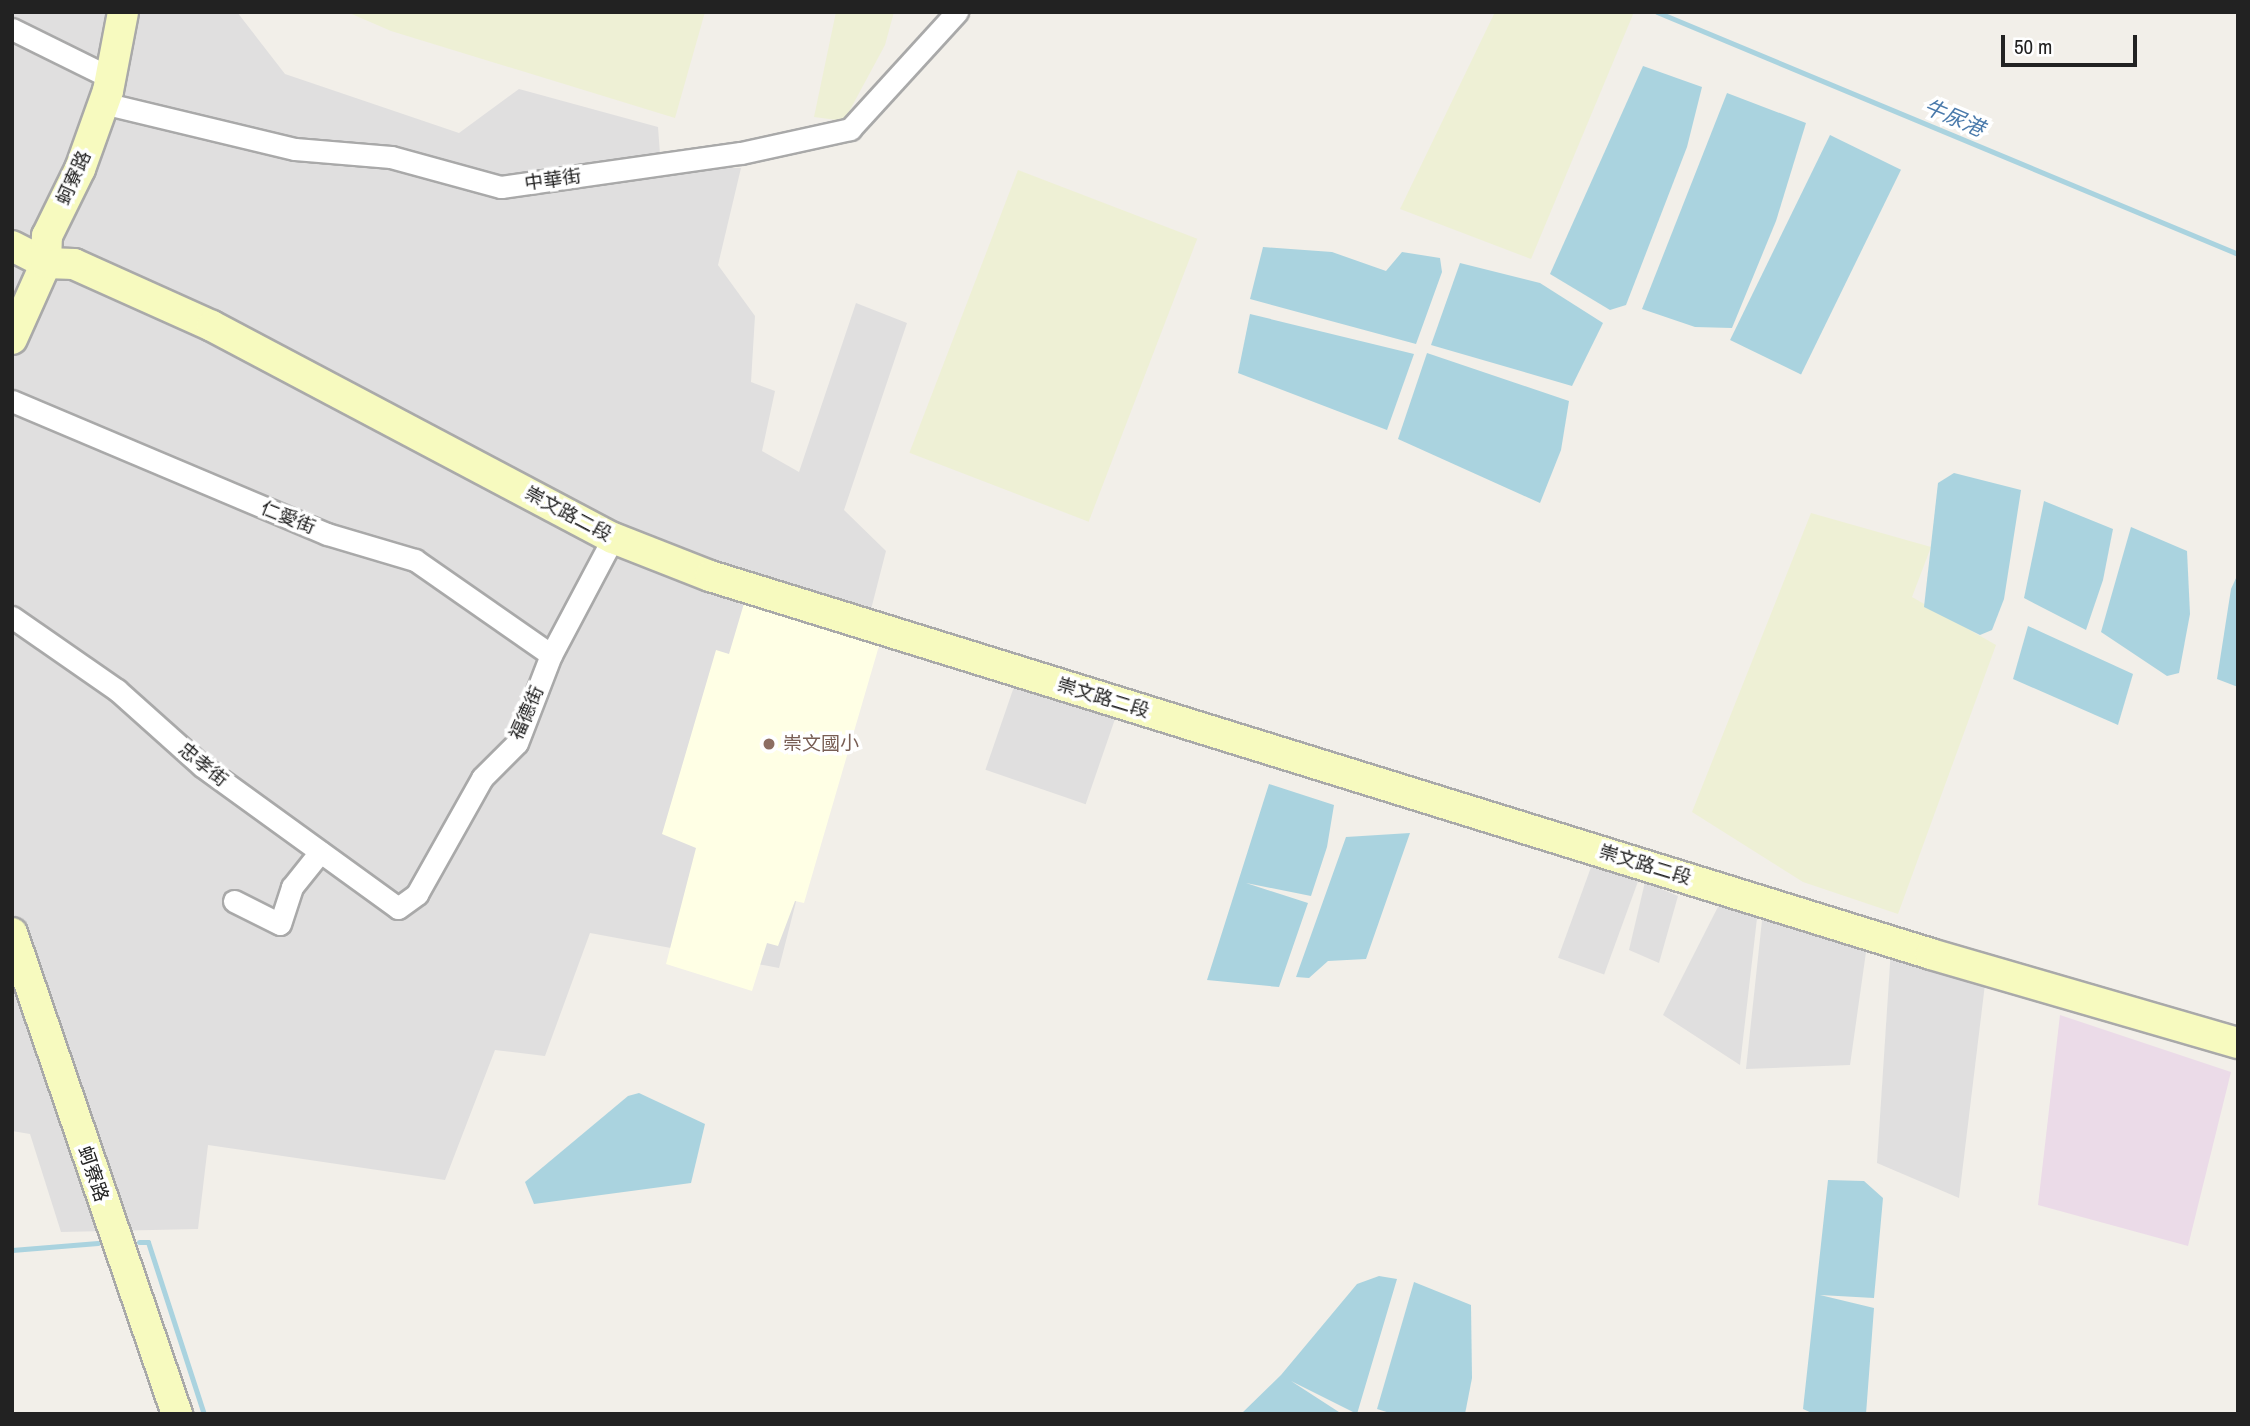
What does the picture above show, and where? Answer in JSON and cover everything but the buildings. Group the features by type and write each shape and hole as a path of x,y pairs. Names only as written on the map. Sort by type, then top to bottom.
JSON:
{"street":[{"name":"蚵寮路","path":"12,339 46,262 47,236 80,169 107,91 123,12"},
{"name":"中華街","path":"12,29 107,91 295,149 391,157 501,187 741,153 850,129 957,12"},
{"name":"崇文路二段","path":"12,246 46,262 74,264 212,326 613,538 736,584 1931,954 2238,1043"},
{"name":"仁愛街","path":"12,401 327,534 415,560 551,654"},
{"name":"福德街","path":"398,908 417,894 482,778 517,743 551,654 613,538"},
{"name":"忠孝街","path":"12,617 117,690 202,766 398,908"},
{"path":"234,901 280,924 292,887 320,852"},
{"name":"蚵寮路","path":"12,933 177,1414"}],"shaded area":[{"path":"12,12 237,12 285,74 459,133 519,89 658,127 661,168 741,168 718,265 755,316 751,382 775,391 762,451 799,472 856,303 907,323 844,510 886,551 779,968 590,933 545,1056 495,1050 445,1180 208,1145 198,1229 61,1232 30,1134 12,1131"},
{"path":"347,12 705,12 675,118 391,31"},
{"path":"836,12 894,12 885,45 844,121 814,117"},
{"path":"1495,12 1634,12 1531,259 1400,209"},
{"path":"1018,170 1197,239 1089,522 909,453"},
{"path":"1811,513 1931,547 1912,597 1996,645 1898,914 1803,882 1692,812"},
{"name":"崇文國小","path":"745,600 881,639 804,903 795,901 778,946 767,943 752,991 666,964 696,848 662,834 716,650 729,654"},
{"path":"1017,678 1117,713 1086,804 985,770"},
{"path":"1594,859 1640,876 1604,974 1558,958"},
{"path":"1645,882 1678,896 1659,963 1629,950"},
{"path":"1724,895 1759,901 1740,1065 1663,1015"},
{"path":"1764,902 1866,952 1850,1065 1746,1069"},
{"path":"1891,949 1985,984 1959,1198 1877,1163"},
{"path":"2060,1015 2231,1072 2188,1246 2038,1205"}],"water":[{"path":"1643,66 1702,87 1687,147 1626,305 1610,310 1550,274"},
{"path":"1727,93 1806,123 1776,221 1732,328 1695,327 1642,309"},
{"path":"1830,135 1901,170 1801,375 1730,340"},
{"path":"1263,247 1332,252 1386,271 1402,252 1440,258 1442,272 1416,344 1250,299"},
{"path":"1460,263 1540,283 1603,323 1572,386 1431,345"},
{"path":"1250,314 1414,354 1387,430 1238,373"},
{"path":"1427,353 1569,401 1561,450 1540,503 1398,439"},
{"path":"1954,473 2021,490 2004,599 1992,630 1980,635 1924,607 1938,483"},
{"path":"2044,501 2113,529 2103,580 2086,630 2024,598"},
{"path":"2131,527 2187,551 2190,614 2179,673 2167,676 2101,632"},
{"path":"2237,576 2238,687 2217,679 2231,589"},
{"path":"2028,626 2133,674 2118,725 2013,679"},
{"path":"1269,784 1334,805 1327,847 1311,896 1246,883 1308,903 1279,987 1207,980"},
{"path":"1410,833 1366,959 1328,961 1309,978 1296,977 1346,837"},
{"path":"639,1093 705,1124 691,1183 534,1204 525,1182 628,1096"},
{"path":"1828,1180 1864,1181 1883,1198 1874,1298 1820,1295 1874,1308 1866,1414 1814,1414 1803,1409"},
{"path":"1379,1276 1397,1279 1357,1414 1291,1381 1342,1414 1241,1414 1281,1375 1357,1284"},
{"path":"1414,1282 1471,1305 1472,1378 1465,1414 1393,1414 1377,1409"}],"waterway":[{"name":"牛尿港","path":"1657,12 2238,254"},
{"path":"139,1242 148,1242 204,1414"},
{"path":"12,1250 98,1243"}],"place":[{"name":"崇文國小","path":"769,744"}]}
